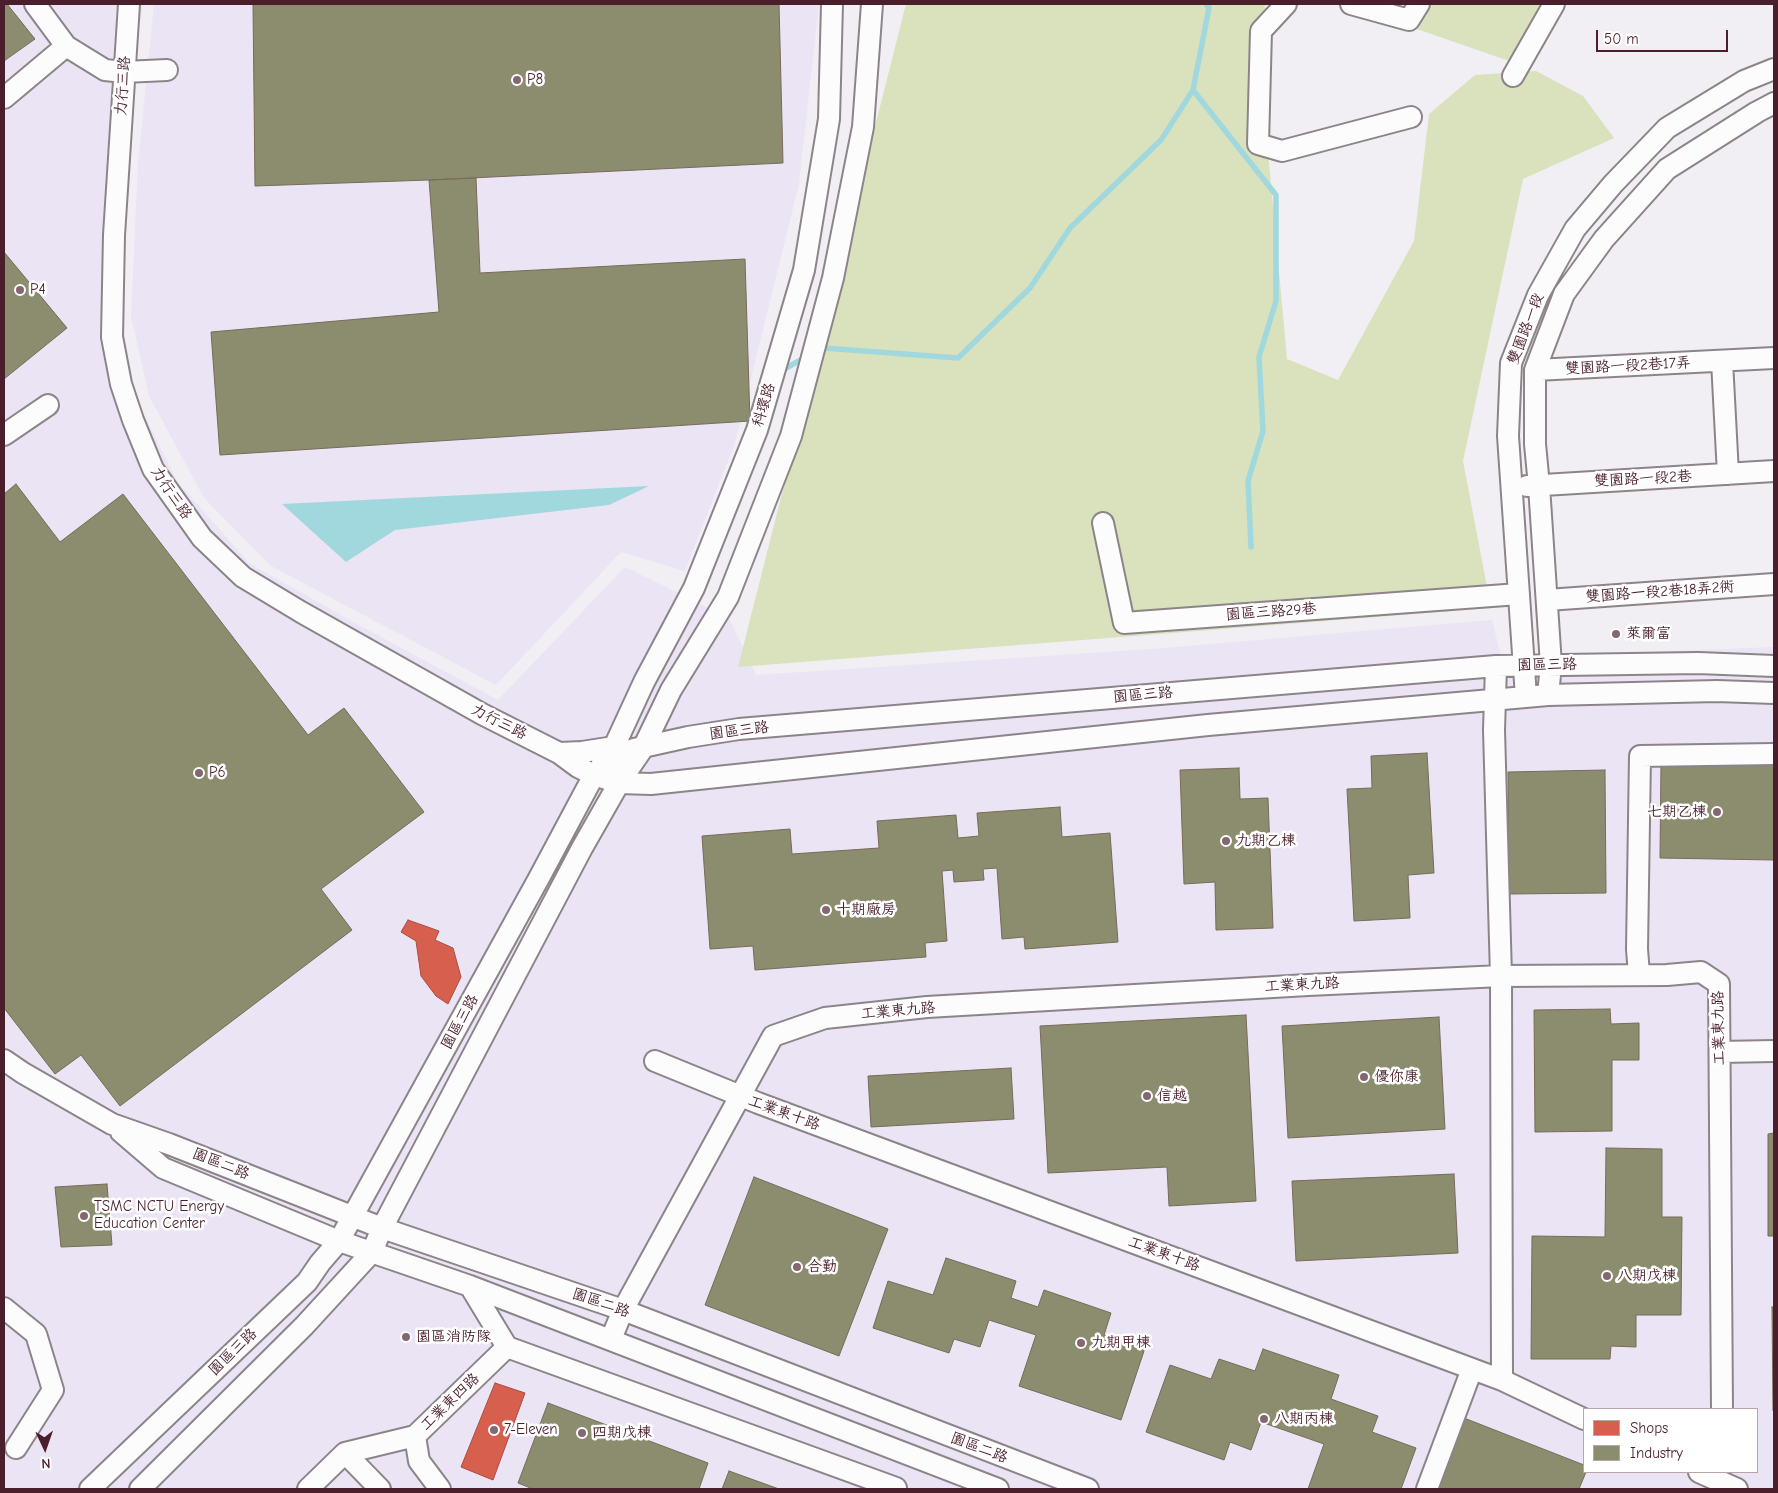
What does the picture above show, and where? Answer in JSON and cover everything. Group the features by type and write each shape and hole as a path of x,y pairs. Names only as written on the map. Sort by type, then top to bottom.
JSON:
{"street":[{"path":"34,4 66,46 105,70 124,72 167,70"},
{"name":"力行三路","path":"129,4 114,234 112,337 121,384 153,469 202,538 243,577 301,612 482,714 559,753 594,775 619,783"},
{"name":"科環路","path":"619,783 630,748 644,682 694,588 757,430 804,270 829,119 832,4"},
{"name":"科環路","path":"594,775 630,748 667,698 728,597 791,436 834,278 863,127 872,4"},
{"path":"1286,4 1261,31 1258,144 1282,151 1411,117"},
{"path":"1351,4 1414,12"},
{"path":"1513,76 1554,4"},
{"path":"4,98 66,46"},
{"name":"雙園路一段","path":"1526,697 1508,436 1511,363 1538,295 1575,229 1613,184 1667,128 1744,81 1774,69"},
{"name":"雙園路一段","path":"1548,695 1551,665 1535,444 1535,370 1564,294 1604,239 1667,169 1774,103"},
{"name":"雙園路一段2巷17弄","path":"1535,370 1774,358"},
{"path":"1722,361 1728,474"},
{"path":"4,435 48,405"},
{"name":"雙園路一段2巷","path":"1512,487 1774,472"},
{"name":"園區三路29巷","path":"1103,523 1124,623 1519,594"},
{"name":"雙園路一段2巷18弄2衖","path":"1547,600 1774,584"},
{"name":"園區三路","path":"630,748 688,737 759,728 1496,666 1698,663 1774,666"},
{"path":"1496,666 1494,700 1501,976 1502,1380"},
{"name":"園區三路","path":"140,1489 304,1326 372,1252 382,1228 582,848 619,783 651,784 1208,725 1548,695 1717,691 1774,693"},
{"path":"667,698 664,708 670,730 677,736 688,737"},
{"name":"力行三路","path":"559,753 630,748"},
{"path":"1639,975 1637,949 1640,756 1774,754"},
{"name":"園區三路","path":"90,1489 307,1282 320,1262 339,1240 594,775"},
{"name":"工業東九路","path":"611,1339 623,1310 773,1036 825,1018 937,1007 1308,985 1501,976 1667,975 1701,972 1719,984 1722,1408"},
{"path":"1720,1052 1774,1051"},
{"name":"園區二路","path":"4,1060 112,1124 169,1144 382,1228 623,1310 1088,1489"},
{"name":"工業東十路","path":"655,1061 740,1096 1502,1380 1583,1418"},
{"name":"園區二路","path":"112,1124 163,1168 339,1240 470,1286 611,1339 990,1488"},
{"path":"470,1286 508,1348 896,1488"},
{"path":"4,1308 36,1334 53,1390 16,1448"},
{"name":"工業東四路","path":"440,1489 419,1461 415,1436 508,1348"},
{"path":"1427,1489 1472,1369"},
{"path":"308,1489 345,1453 415,1436"},
{"path":"345,1453 380,1489"},
{"path":"990,1488 1002,1457"},
{"path":"1701,1473 1725,1483"}],"shaded area":[{"path":"4,4 143,4 138,36 121,317 137,401 177,481 249,563 498,700 625,567 729,618 756,675 1152,649 1492,620 1501,656 1774,647 1774,1489 4,1489"},
{"path":"154,4 819,4 799,184 735,443 685,571 621,552 496,685 271,566 204,498 149,396 131,316 138,163"}],"green space":[{"path":"906,4 1266,4 1257,32 1287,359 1338,380 1414,241 1429,114 1475,75 1536,71 1583,96 1614,138 1523,179 1463,461 1491,608 738,667"},
{"path":"1426,4 1548,4 1515,63 1411,27"}],"water":[{"path":"649,486 609,505 395,530 346,562 282,504"}],"building: Shops":[{"path":"408,920 439,931 435,940 453,948 461,977 448,1004 436,996 421,976 416,941 401,932"},
{"name":"7-Eleven","path":"495,1383 525,1393 493,1480 461,1467"}],"building: Industry":[{"path":"4,4 7,4 35,39 4,61"},
{"name":"P8","path":"253,4 779,4 783,163 429,180 255,186"},
{"path":"476,178 480,273 745,259 750,421 220,455 211,332 439,312 429,180"},
{"name":"P4","path":"4,252 67,328 4,379"},
{"name":"P6","path":"16,484 60,542 123,494 308,735 344,708 424,812 321,889 352,930 120,1106 81,1055 55,1074 4,1008 4,494"},
{"path":"1427,753 1434,873 1408,875 1410,918 1354,921 1347,789 1372,788 1371,756"},
{"name":"七期乙棟","path":"1661,764 1774,765 1774,860 1660,858"},
{"name":"九期乙棟","path":"1239,768 1240,799 1268,798 1273,928 1216,930 1215,882 1184,884 1180,770"},
{"path":"1605,770 1606,893 1509,894 1508,772"},
{"name":"十期廠房","path":"1060,807 1062,837 1110,833 1118,942 1025,949 1024,937 1002,939 997,868 983,869 984,880 954,882 953,870 942,871 947,941 925,943 926,957 755,970 753,946 710,949 702,836 790,829 792,854 879,848 877,821 956,815 958,838 979,836 977,813"},
{"path":"1610,1009 1611,1024 1639,1023 1639,1060 1612,1060 1612,1131 1535,1132 1534,1010"},
{"name":"信越","path":"1246,1015 1256,1201 1169,1206 1167,1167 1048,1173 1040,1026"},
{"name":"優你康","path":"1439,1017 1445,1129 1288,1138 1282,1026"},
{"path":"1011,1068 1014,1119 871,1127 868,1076"},
{"path":"1774,1133 1774,1236 1768,1236 1768,1134"},
{"name":"八期戊棟","path":"1606,1148 1662,1149 1662,1217 1682,1217 1681,1315 1636,1315 1636,1347 1611,1346 1610,1359 1531,1359 1532,1236 1605,1237"},
{"path":"1454,1174 1458,1253 1296,1261 1292,1181"},
{"name":"合勤","path":"754,1177 888,1229 839,1356 705,1305"},
{"name":"TSMC NCTU Energy Education Center","path":"107,1184 112,1245 61,1247 55,1187"},
{"name":"九期甲棟","path":"946,1258 1016,1281 1011,1298 1038,1307 1044,1290 1111,1313 1104,1335 1145,1348 1121,1420 1019,1386 1036,1335 989,1320 980,1347 954,1339 949,1353 873,1328 888,1281 933,1295"},
{"path":"1772,1307 1774,1307 1774,1411 1773,1411"},
{"name":"八期丙棟","path":"1263,1349 1339,1375 1331,1399 1378,1416 1372,1432 1416,1448 1401,1489 1308,1489 1324,1444 1261,1422 1251,1450 1230,1442 1224,1460 1146,1432 1170,1365 1211,1379 1219,1359 1255,1371"},
{"name":"四期戊棟","path":"548,1403 708,1463 699,1489 533,1489 518,1483"},
{"path":"1464,1418 1583,1465 1583,1473 1586,1473 1579,1489 1438,1489"},
{"path":"729,1471 779,1489 722,1489"}],"waterway":[{"path":"819,351 824,348 958,358 1030,288 1070,228 1161,140 1193,90 1209,8 1206,4"},
{"path":"1193,90 1276,195 1276,301 1259,357 1263,431 1248,481 1251,547"},
{"path":"779,372 806,357"}],"place":[{"name":"P8","path":"517,80"},
{"name":"P4","path":"20,290"},
{"name":"萊爾富","path":"1616,634"},
{"name":"P6","path":"199,773"},
{"name":"七期乙棟","path":"1717,812"},
{"name":"九期乙棟","path":"1226,841"},
{"name":"十期廠房","path":"826,910"},
{"name":"優你康","path":"1364,1077"},
{"name":"信越","path":"1147,1096"},
{"name":"TSMC NCTU Energy Education Center","path":"84,1216"},
{"name":"合勤","path":"797,1267"},
{"name":"八期戊棟","path":"1607,1276"},
{"name":"園區消防隊","path":"406,1337"},
{"name":"九期甲棟","path":"1081,1343"},
{"name":"八期丙棟","path":"1264,1419"},
{"name":"7-Eleven","path":"494,1430"},
{"name":"四期戊棟","path":"582,1433"}]}
